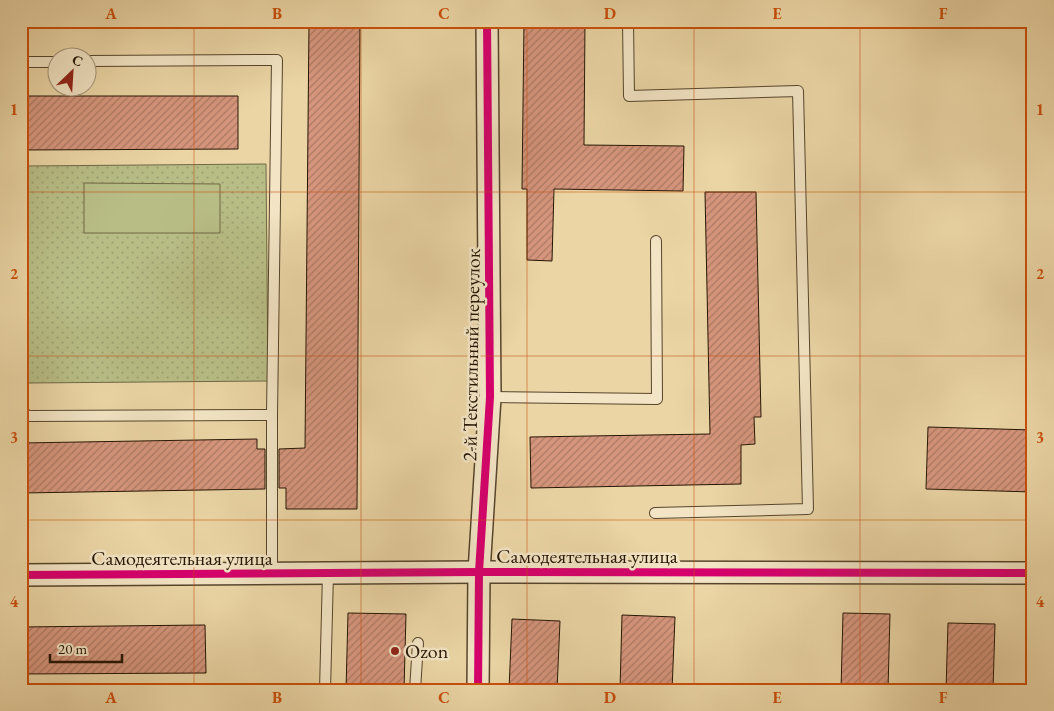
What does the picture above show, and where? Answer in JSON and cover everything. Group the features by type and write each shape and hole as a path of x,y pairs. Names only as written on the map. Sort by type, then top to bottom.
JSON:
{"street":[{"name":"2-й Текстильный переулок","path":"478,690 479,572 490,397 487,21"},
{"name":"Самодеятельная улица","path":"21,575 479,572 1033,573"}],"lane":[{"path":"628,21 629,96 798,92 808,509 654,513"},
{"path":"98,61 277,60 272,415 272,574"},
{"path":"21,62 48,62"},
{"path":"490,397 657,399 656,241"},
{"path":"21,410 28,416 272,415"},
{"path":"325,690 328,573"},
{"path":"415,690 418,643"}],"green space":[{"path":"266,164 268,381 28,383 26,166"},
{"path":"84,183 220,184 220,233 84,233"}],"building":[{"path":"309,21 360,21 357,509 286,509 286,488 279,488 279,449 305,448"},
{"path":"524,21 585,21 584,145 684,146 683,191 554,189 552,261 527,260 527,189 522,189"},
{"path":"21,96 98,98 98,96 238,96 238,149 21,150"},
{"path":"705,192 756,192 761,417 754,417 755,444 741,445 741,484 531,488 530,437 710,434"},
{"path":"928,427 1033,430 1033,492 926,489"},
{"path":"257,439 257,449 265,449 265,489 21,493 21,443"},
{"path":"348,613 406,614 404,690 346,690"},
{"path":"843,613 890,614 888,690 841,690"},
{"path":"622,615 675,617 672,690 620,690"},
{"path":"512,619 560,621 557,690 509,690"},
{"path":"948,623 995,624 993,690 946,690"},
{"path":"205,625 206,673 21,674 21,627"}],"cycle path":[{"path":"478,690 479,572 490,397 487,21"},
{"path":"21,575 479,572 1033,573"}],"place":[{"name":"Ozon","path":"395,651"}]}
